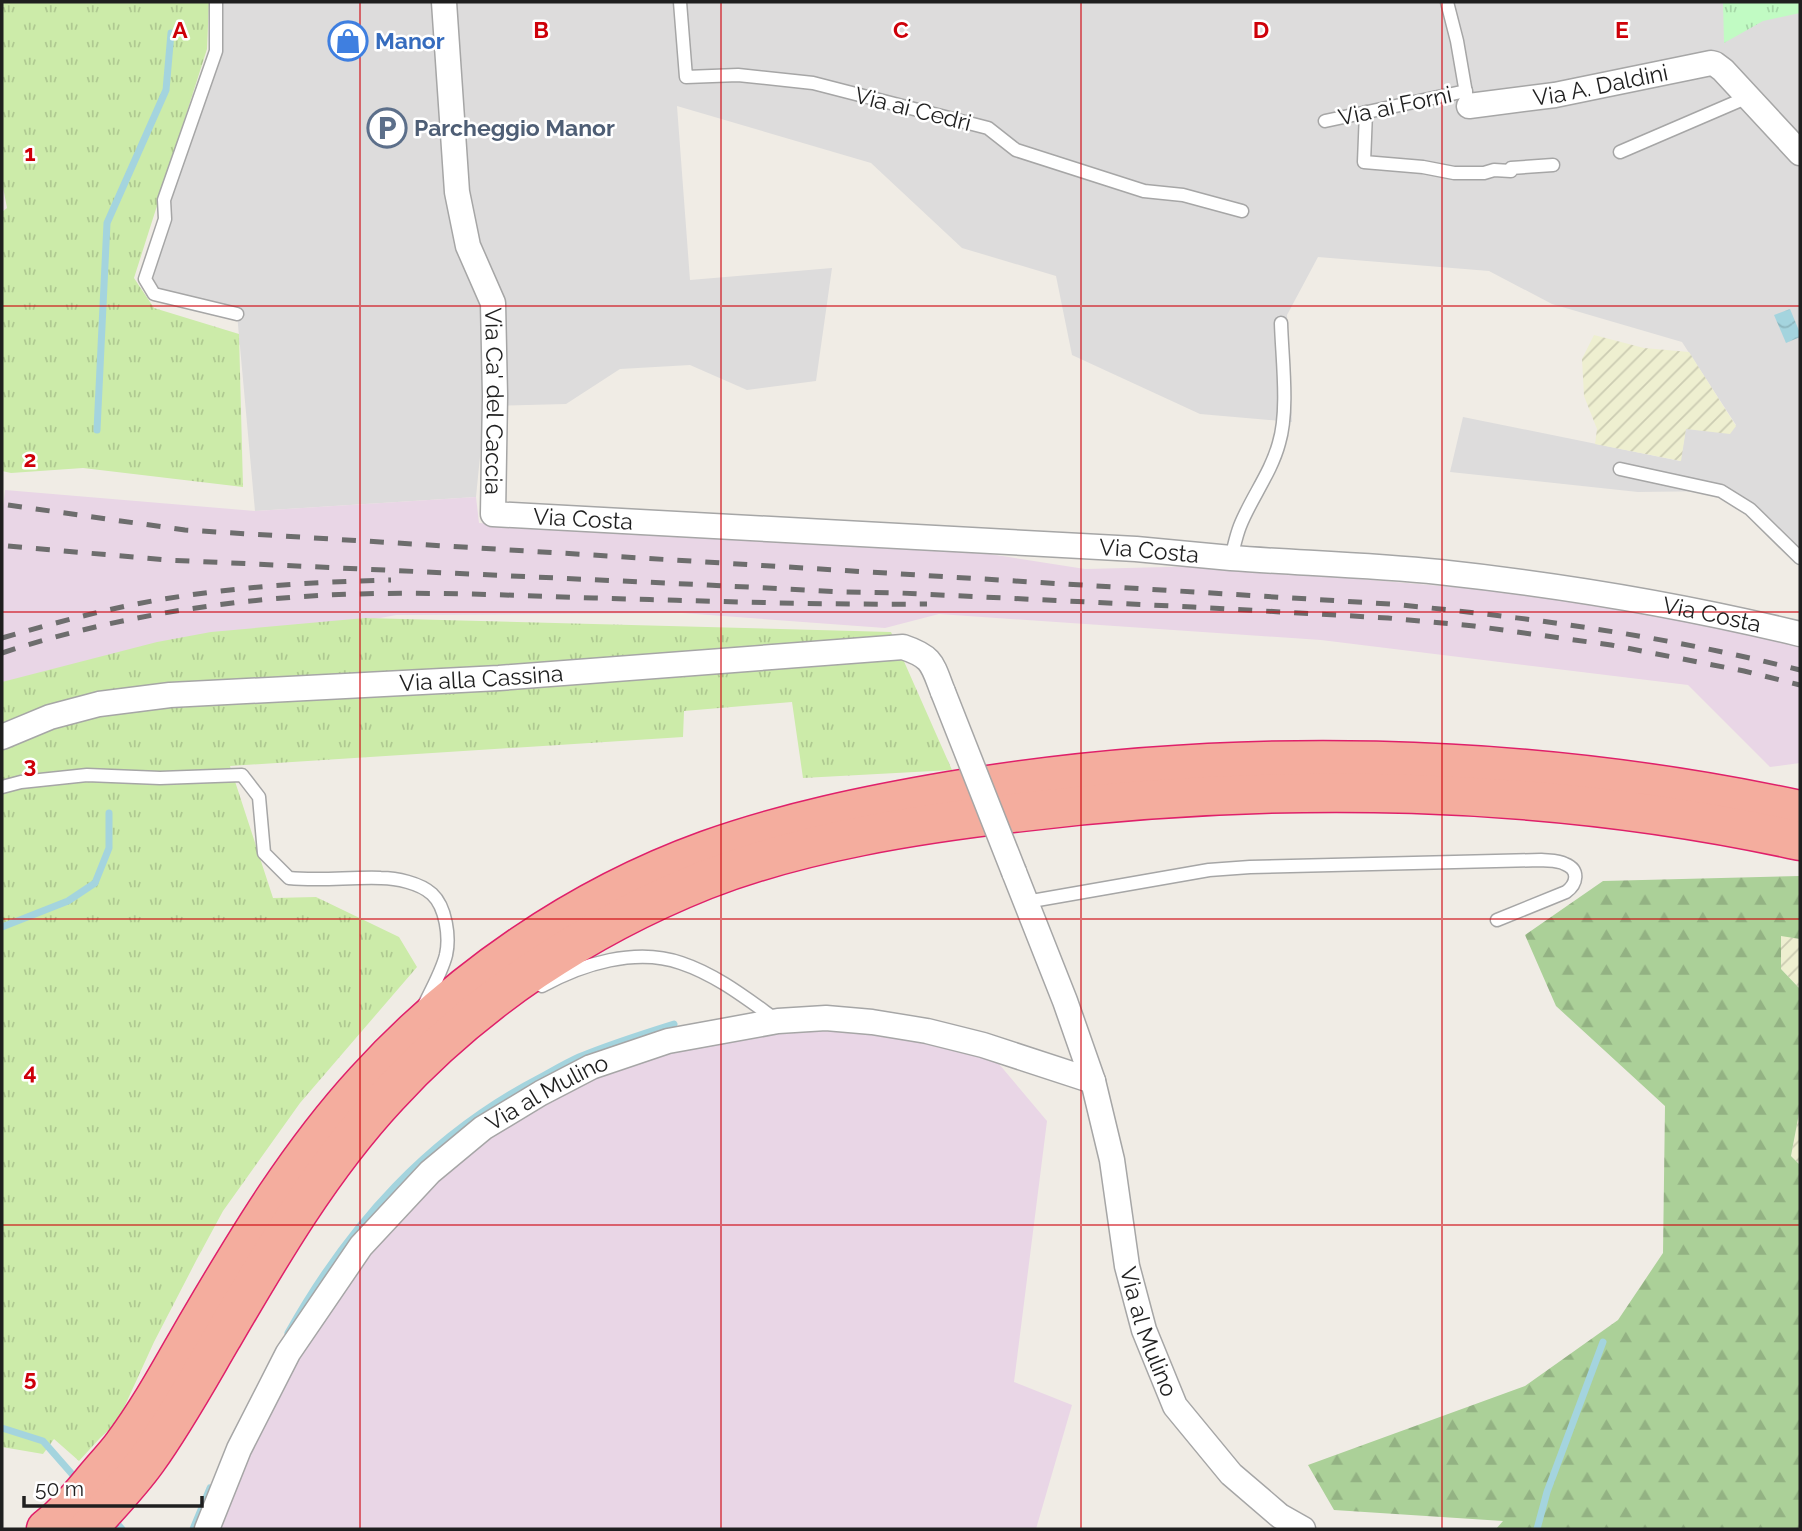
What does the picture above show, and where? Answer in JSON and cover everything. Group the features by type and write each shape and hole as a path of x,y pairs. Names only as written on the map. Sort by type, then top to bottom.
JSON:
{"highway":[{"path":"66,1524 181,1409 261,1271 315,1186 387,1096 447,1000 567,916 672,864 705,851 818,817 908,798 999,783 1136,768 1268,761 1384,761 1493,766 1649,783 1800,810"},
{"path":"424,1040 469,1018 556,956 603,928 706,880 838,841 960,819 1150,799 1269,793 1378,793 1482,797 1585,807 1672,818 1800,841"}],"street":[{"name":"Via Ca' del Caccia","path":"444,2 457,192 468,246 493,303 495,396 492,514"},
{"name":"Via A. Daldini","path":"1467,99 1555,95 1706,62 1716,64 1800,152"},
{"name":"Via Costa","path":"492,514 1136,549 1231,558 1373,566 1525,583 1653,602 1800,634"},
{"name":"Via alla Cassina","path":"2,737 50,717 99,704 170,695 499,677 903,647 922,654 933,666 1014,872"},
{"name":"Via al Mulino","path":"1014,872 1093,1081 1112,1160 1127,1266 1144,1330 1175,1406 1230,1474 1280,1516 1303,1529"},
{"name":"Via al Mulino","path":"206,1529 239,1449 288,1353 361,1246 430,1172 483,1128 541,1093 592,1067 668,1041 778,1021 826,1018 927,1031 983,1045 1093,1081"}],"lane":[{"path":"216,2 216,51 164,200 165,219 145,279 154,294 237,314"},
{"name":"Via ai Cedri","path":"680,2 686,77 738,75 813,83 988,128 1016,150 1144,191 1183,195 1242,211"},
{"path":"1447,2 1467,99"},
{"path":"1620,152 1748,97"},
{"name":"Via ai Forni","path":"1325,121 1366,112 1467,99"},
{"path":"1366,112 1364,162 1423,167 1454,173 1511,171 1511,168 1553,165"},
{"path":"1231,558 1241,523 1268,472 1280,439 1284,412 1281,323"},
{"path":"1620,469 1721,491 1750,509 1800,558"},
{"path":"2,787 21,782 87,775 160,778 242,775 259,797 264,853 289,878 314,881 384,878 414,884 431,893 440,905 447,926 446,955 429,995 424,1040 507,1006"},
{"path":"1026,902 1209,870 1250,867 1541,860 1561,862 1573,870 1576,880 1573,887 1566,892 1497,920"},
{"path":"530,993 585,967 614,960 658,957 682,963 719,980 778,1021"}],"shaded area":[{"path":"216,2 1800,2 1800,558 1721,491 1638,492 1450,472 1463,417 1680,461 1686,429 1736,425 1682,342 1552,304 1489,271 1318,257 1287,315 1292,422 1200,414 1072,355 1056,276 962,248 871,163 677,106 690,280 832,268 816,381 747,390 690,365 620,369 566,404 485,406 476,497 255,511 237,314 154,294 145,279 164,200 216,51"},
{"path":"5,490 255,511 476,497 479,523 977,552 1085,569 1208,566 1604,600 1800,645 1800,763 1770,767 1688,685 1321,640 939,614 885,628 682,613 396,615 160,660 2,715 2,517"},
{"path":"778,1021 983,1045 1047,1121 1014,1382 1072,1405 1036,1529 207,1529 288,1353 430,1172 591,1067"}],"green space":[{"path":"2,2 209,2 207,49 134,278 154,308 239,334 243,487 83,468 11,473 2,471 2,212 7,208 2,182"},
{"path":"1723,2 1800,2 1800,13 1763,21 1724,43"},
{"path":"1594,335 1644,348 1689,352 1736,426 1730,434 1686,429 1681,461 1595,444 1597,429 1584,396 1582,359"},
{"path":"365,618 891,632 952,770 803,778 792,702 684,711 683,737 230,766 273,898 316,897 399,937 417,967 300,1103 223,1211 154,1342 117,1423 79,1461 54,1439 43,1454 2,1447 2,682 157,642 211,632"},
{"path":"1800,876 1800,939 1781,936 1781,969 1800,989 1800,1108 1791,1156 1800,1165 1800,1529 1496,1529 1503,1521 1334,1510 1308,1465 1525,1386 1618,1320 1663,1253 1665,1106 1556,1006 1525,935 1603,881"},
{"path":"1781,935 1800,939 1800,989 1781,969"},
{"path":"1800,1108 1800,1165 1791,1156"}],"water":[{"path":"1790,309 1800,337 1786,343 1774,315"}],"waterway":[{"path":"97,430 107,223 166,90 171,33"},
{"path":"2,927 68,901 95,883 109,848 109,813"},
{"path":"288,1333 312,1293 365,1219 395,1186 463,1126 500,1100 574,1059 674,1024"},
{"path":"1537,1529 1547,1492 1603,1342"},
{"path":"2,1428 43,1441 79,1482"},
{"path":"193,1529 210,1488"},
{"path":"113,1519 122,1529"}],"railway":[{"path":"8,505 185,530 1390,604 1596,629 1699,647 1800,670"},
{"path":"8,546 167,560 1388,618 1474,626 1611,645 1744,671 1800,685"},
{"path":"2,638 66,620 196,594 293,584 391,580"},
{"path":"2,653 81,630 164,613 247,601 329,595 462,594 927,604"}],"place":[{"name":"Manor","path":"348,41"},
{"name":"Parcheggio Manor","path":"387,128"}]}
